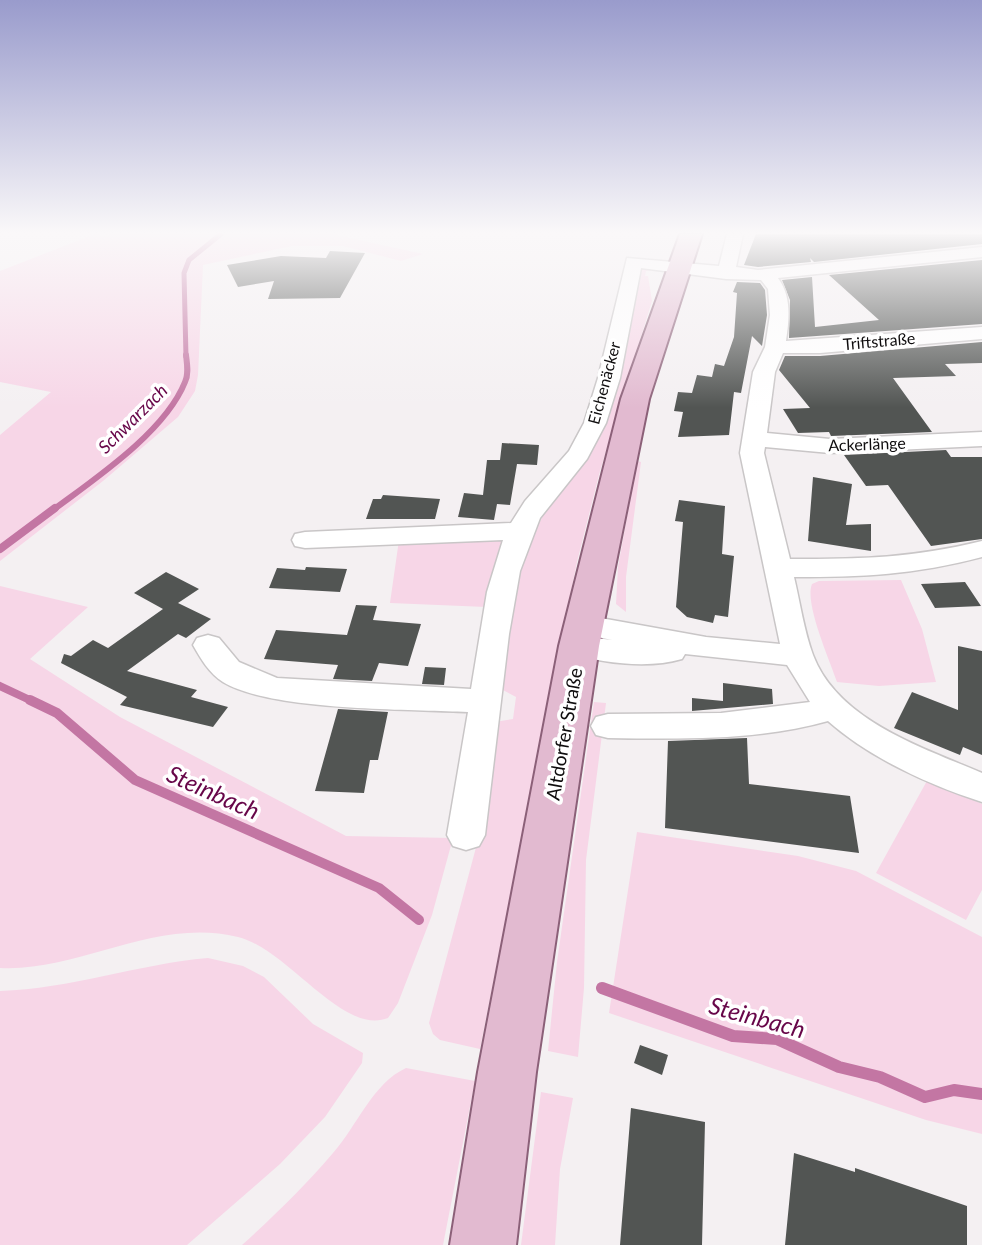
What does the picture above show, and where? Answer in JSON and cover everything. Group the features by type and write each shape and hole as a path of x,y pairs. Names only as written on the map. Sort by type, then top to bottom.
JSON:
{"main road":[{"name":"Altdorfer Straße","path":"482,1245 507,1072 581,636 635,399 673,292"}],"street":[{"name":"Eichenäcker","path":"466,835 496,614 505,573 520,531 545,493 579,454 592,429 602,404 626,292"},
{"path":"777,292 780,315 775,347 764,372 753,439 755,477 780,568 798,656 807,678 833,708 876,740 982,788"},
{"name":"Triftstraße","path":"775,347 820,347 982,333"},
{"name":"Ackerlänge","path":"753,439 830,446 982,439"},
{"path":"305,540 520,531"},
{"path":"780,568 883,568 931,562 982,549"},
{"path":"581,636 642,653 706,647 798,656"},
{"path":"208,645 223,668 257,685 277,689 486,702"},
{"path":"608,726 765,724 793,720 833,708"}],"shaded area":[{"path":"0,292 202,292 195,391 178,417 103,481 0,561 0,435 51,392 0,382"},
{"path":"635,292 651,292 652,301 600,471 577,562 480,1049 440,1040 433,1034 429,1023 478,840 495,722 513,719 516,697 499,688 522,555 552,499 593,450 609,403"},
{"path":"637,461 641,462 626,577 626,612 616,604 618,567"},
{"path":"505,538 486,607 390,603 399,540"},
{"path":"901,580 922,629 936,682 879,686 837,682 815,618 810,593 812,584 819,581"},
{"path":"0,586 88,607 30,659 120,717 346,836 453,838 432,915 398,1003 388,1018 370,1020 352,1015 257,945 238,937 207,933 147,939 60,962 0,968"},
{"path":"594,702 606,703 586,860 584,988 578,1057 548,1051 557,962"},
{"path":"928,779 982,804 982,890 966,920 876,873"},
{"path":"637,832 798,856 856,871 982,937 982,1134 926,1120 609,1013"},
{"path":"208,958 243,966 264,977 313,1024 363,1053 362,1063 325,1117 280,1164 187,1245 0,1245 0,991 52,986 156,965"},
{"path":"406,1068 475,1081 443,1245 242,1245 322,1165 384,1084"},
{"path":"541,1092 573,1098 560,1169 555,1245 521,1245"}],"building":[{"path":"270,292 343,292 340,298 268,299"},
{"path":"733,292 765,292 767,315 762,346 752,336 741,393 734,392 729,435 678,437 683,412 674,411 678,392 692,393 697,375 712,377 715,364 724,366 734,337 737,293"},
{"path":"787,292 813,292 815,327 879,320 848,292 982,292 982,324 789,338 790,300"},
{"path":"982,342 982,363 945,364 956,376 893,378 932,432 831,436 829,432 798,433 783,409 810,408 779,370 785,356 820,356"},
{"path":"502,443 539,445 537,465 517,464 510,505 497,504 494,520 458,517 464,493 483,495 487,460 500,460"},
{"path":"946,450 951,457 982,457 982,539 931,546 888,485 866,486 844,455"},
{"path":"813,477 852,484 846,525 871,524 871,551 808,541"},
{"path":"383,495 440,499 435,519 366,519 373,499 381,499"},
{"path":"679,500 725,506 722,554 734,556 728,617 715,615 713,623 687,617 676,607 683,522 675,521"},
{"path":"306,567 347,569 340,592 269,588 277,568 305,570"},
{"path":"166,572 199,589 178,603 211,619 186,638 178,634 127,671 197,690 191,697 228,707 213,727 120,705 127,697 61,663 64,654 71,656 93,640 108,648 163,609 134,593"},
{"path":"965,582 981,606 935,608 921,584"},
{"path":"356,605 377,606 373,620 421,624 408,666 379,663 372,681 333,679 338,665 264,659 276,630 347,635"},
{"path":"958,646 982,651 982,755 963,747 960,755 894,728 912,692 958,710"},
{"path":"425,667 446,668 444,685 422,684"},
{"path":"723,683 772,689 773,704 692,711 692,698 723,701"},
{"path":"338,709 388,712 378,760 370,760 364,793 315,791"},
{"path":"747,738 749,784 850,796 859,853 665,828 668,741"},
{"path":"640,1045 668,1055 662,1075 634,1063"},
{"path":"631,1108 705,1122 702,1245 620,1245"},
{"path":"794,1153 855,1172 855,1168 967,1206 967,1245 785,1245"}],"waterway":[{"name":"Schwarzach","path":"184,292 186,357"},
{"name":"Schwarzach","path":"53,510 128,453 162,419 186,379 186,355"},
{"name":"Schwarzach","path":"0,549 55,508"},
{"name":"Steinbach","path":"0,686 34,702"},
{"name":"Steinbach","path":"30,700 57,713 135,780 379,888 419,920"},
{"name":"Steinbach","path":"602,988 733,1036 777,1039 839,1067 880,1077 925,1097 954,1090 982,1094"}]}
